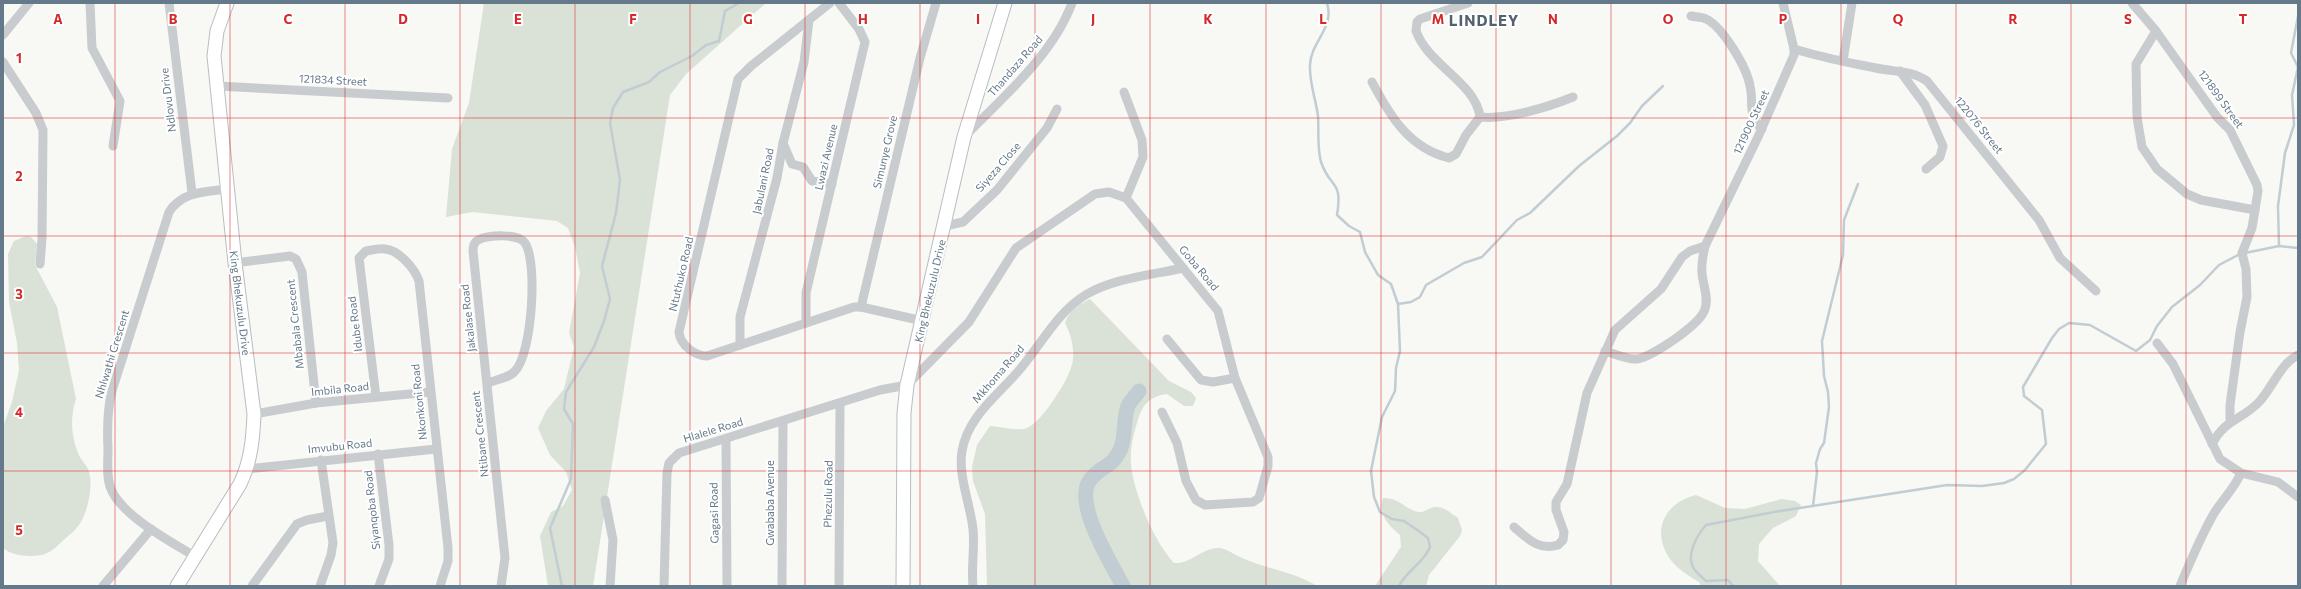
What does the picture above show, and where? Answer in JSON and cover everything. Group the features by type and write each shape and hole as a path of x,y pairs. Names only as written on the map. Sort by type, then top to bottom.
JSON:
{"street":[{"path":"3,35 29,3"},
{"path":"90,3 92,48 120,101 113,146"},
{"name":"Ndlovu Drive","path":"169,3 192,193"},
{"name":"King Bhekuzulu Drive","path":"177,586 194,556 233,496 247,469 253,436 254,414 234,263 214,50 217,31 227,3"},
{"name":"Ntuthuko Road","path":"830,3 751,66 738,79 679,332 683,343 692,351 703,356 861,307 923,321"},
{"name":"Lwazi Avenue","path":"806,323 806,293 865,42 859,29 839,3"},
{"name":"Simunye Grove","path":"861,307 920,58 936,3"},
{"name":"Thandaza Road","path":"964,137 994,109 1052,42 1065,22 1072,3"},
{"path":"1468,3 1420,19 1417,22 1416,31 1438,63 1471,96 1477,105 1480,117"},
{"name":"121900 Street","path":"1605,351 1626,358 1638,359 1652,354 1693,326 1703,314 1706,307 1702,266 1705,246 1762,129 1793,58 1794,49 1783,3"},
{"path":"1843,61 1852,3"},
{"name":"121899 Street","path":"2132,3 2156,31 2217,117 2233,135 2257,185 2252,228 2243,247 2242,253 2246,269 2246,305 2240,332 2230,405 2230,421"},
{"name":"King Bhekuzulu Drive","path":"903,586 904,413 907,385 945,226 964,137 1003,4"},
{"path":"1691,16 1706,19 1725,37 1747,76 1751,86 1753,118 1762,129"},
{"name":"Jabulani Road","path":"740,345 740,317 777,178 783,143 804,62 809,20"},
{"path":"2156,31 2136,64 2137,117 2142,147 2157,169 2187,194 2201,200 2255,210"},
{"name":"122076 Street","path":"1794,49 1843,61 1900,71 1918,76 1930,84 2036,215 2060,258 2096,291"},
{"path":"3,62 36,113 43,130 42,239 40,264"},
{"path":"1900,71 1925,106 1943,146 1940,156 1926,169"},
{"path":"1372,82 1402,132 1419,146 1441,156 1449,158 1456,154 1466,135 1480,117"},
{"name":"121834 Street","path":"217,86 448,98"},
{"path":"907,385 969,322 1012,253 1020,244 1091,196 1109,192 1126,198 1137,176 1143,157 1142,140 1124,92"},
{"path":"1480,117 1494,118 1556,104 1573,97"},
{"name":"Siyeza Close","path":"945,226 963,222 997,190 1047,128 1058,109"},
{"path":"783,143 792,164 803,167 812,181 832,184"},
{"name":"Nhlwathi Crescent","path":"194,556 151,529 120,504 110,487 107,416 112,391 166,218 176,202 192,193 227,189"},
{"name":"Goba Road","path":"1126,198 1212,303 1219,315 1235,378 1269,460 1261,496 1253,502 1205,505 1196,500 1186,481 1177,443 1162,412"},
{"name":"Ntibane Crescent","path":"473,251 474,244 479,240 512,236 524,241 529,252 532,310 523,355 519,366 513,373 487,383 505,558 501,586"},
{"path":"1514,527 1532,542 1542,546 1558,545 1564,540 1564,532 1556,506 1567,484 1582,406 1616,327 1661,289 1682,257 1705,246"},
{"name":"Nkonkoni Road","path":"366,251 389,250 402,258 416,275 419,284 448,548 448,561 440,586"},
{"name":"Idube Road","path":"366,251 359,258 376,397"},
{"name":"Jakalase Road","path":"473,251 487,383"},
{"name":"Mbabala Crescent","path":"234,263 290,256 296,259 302,272 316,403"},
{"name":"Mkhoma Road","path":"973,586 973,536 963,479 962,455 967,435 977,416 1021,369 1048,330 1081,298 1114,284 1184,268"},
{"path":"1168,340 1201,380 1218,382 1235,378"},
{"path":"2157,343 2173,364 2220,459 2230,468 2241,473 2278,482 2298,497"},
{"path":"2212,444 2217,434 2230,421 2249,411 2260,401 2284,368 2298,355"},
{"name":"Hlalele Road","path":"664,586 668,466 680,453 726,440 880,390 907,385"},
{"name":"Imbila Road","path":"254,414 316,403 430,392"},
{"name":"Phezulu Road","path":"839,586 840,403"},
{"name":"Gwababa Avenue","path":"782,586 783,421"},
{"name":"Gagasi Road","path":"726,440 727,586"},
{"name":"Imvubu Road","path":"247,469 436,449"},
{"name":"Siyanqoba Road","path":"378,454 389,545 389,559 379,586"},
{"path":"320,586 333,548 321,460"},
{"path":"2180,586 2206,528 2236,484 2241,473"},
{"path":"605,500 613,540 610,586"},
{"path":"252,586 297,524 307,520 328,516"},
{"path":"103,586 151,529"}],"shaded area":[{"path":"484,3 766,3 686,74 670,95 593,586 548,586 540,536 551,512 563,506 572,490 566,472 550,455 538,428 546,411 564,389 574,347 569,333 580,273 575,247 568,228 557,221 472,212 446,217 452,149 469,103"},
{"path":"26,236 31,237 37,244 35,265 57,307 76,399 72,420 74,440 79,455 90,475 89,498 85,513 78,526 59,545 49,552 31,556 11,553 3,548 3,427 12,402 19,370 17,343 9,302 8,254 14,241"},
{"path":"1090,299 1169,381 1191,392 1196,398 1193,406 1184,406 1167,394 1160,395 1150,400 1141,411 1132,441 1131,466 1134,483 1142,508 1160,544 1174,563 1180,563 1211,549 1220,548 1251,562 1299,577 1317,586 987,586 985,514 973,481 972,467 977,445 990,426 1024,429 1037,420 1052,403 1068,375 1073,357 1070,334 1065,323 1075,308"},
{"path":"1696,495 1725,508 1745,509 1782,499 1795,501 1801,505 1796,516 1773,528 1759,544 1758,561 1780,586 1701,586 1699,582 1683,572 1673,563 1664,549 1661,529 1664,520 1669,511 1676,504"},
{"path":"1383,498 1394,500 1418,512 1439,507 1458,518 1462,530 1460,536 1429,575 1426,586 1375,586 1401,547 1400,535 1388,523 1383,514"}],"waterway":[{"path":"562,586 550,528 571,479 573,424 564,409 566,392 594,347 604,321 610,299 602,266 616,213 620,180 610,123 613,108 623,92 649,82 660,72 692,56 706,45 719,41 725,11 739,3"},
{"path":"1327,3 1329,12 1328,20 1311,56 1310,65 1318,116 1321,162 1328,177 1335,185 1337,190 1337,215 1349,226 1360,232 1365,252 1378,275 1391,284 1398,304 1400,351 1396,368 1395,391 1382,417 1371,471 1374,497 1380,512 1392,519 1404,521 1420,532 1428,538 1430,547 1427,553 1402,580 1399,586"},
{"path":"2279,246 2278,206 2285,153 2294,125 2292,95 2298,67 2291,53 2298,16"},
{"path":"1398,304 1411,302 1420,297 1426,285 1464,263 1482,257 1517,220 1530,213 1579,166 1617,136 1630,123 1642,106 1663,86"},
{"path":"1813,506 1817,472 1816,463 1820,449 1824,443 1829,407 1828,392 1824,376 1822,341 1843,255 1844,220 1858,184"},
{"path":"2245,253 2279,246 2298,248"},
{"path":"1733,586 1728,580 1706,581 1693,567 1691,562 1692,550 1706,525 1774,512 1947,485 1982,486 2004,483 2014,479 2025,470 2046,444 2042,410 2024,396 2023,387 2052,338 2059,329 2069,323 2090,325 2136,351 2150,340 2157,326 2172,307 2200,285 2219,265 2240,254"},
{"path":"1123,586 1103,548 1090,518 1086,503 1086,490 1094,475 1114,460 1118,455 1123,443 1128,406 1139,391"}],"district":[{"name":"LINDLEY","path":"1484,21"}]}
